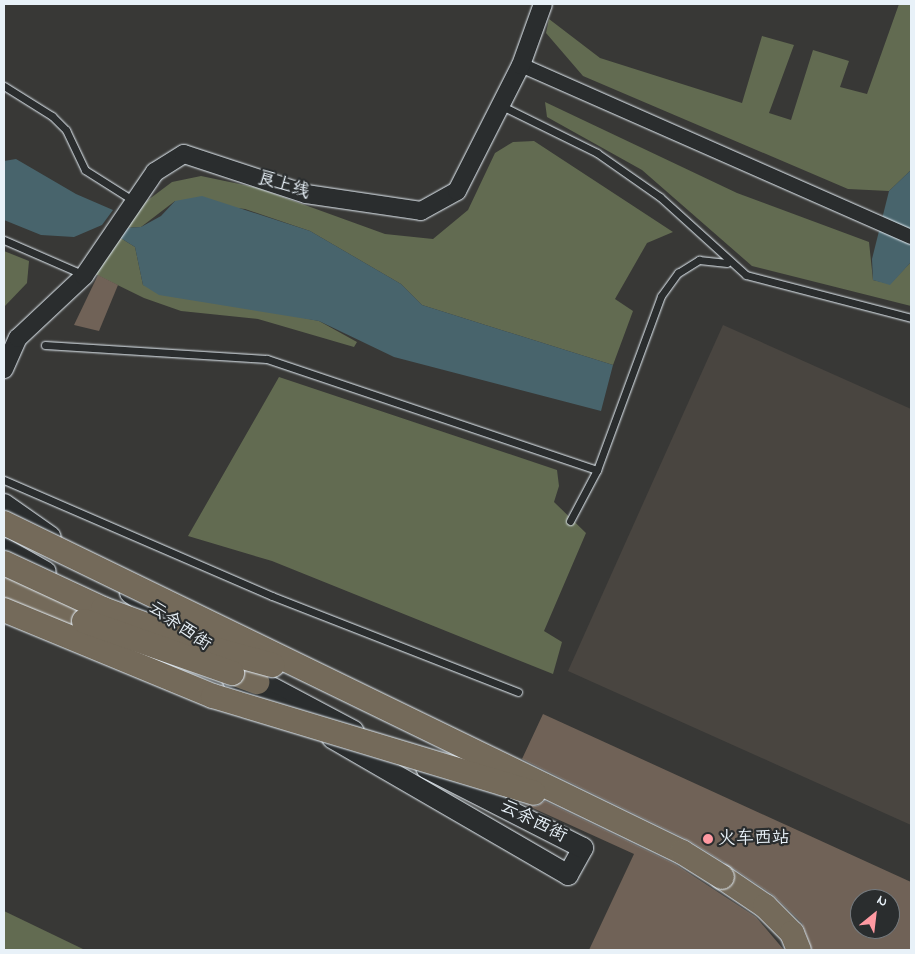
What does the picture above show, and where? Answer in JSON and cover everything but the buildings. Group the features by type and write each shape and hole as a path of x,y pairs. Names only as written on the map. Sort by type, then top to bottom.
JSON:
{"highway":[{"path":"4,522 590,809 722,877 765,906 799,944"},
{"path":"4,563 103,609 204,646 325,680"},
{"path":"4,585 84,621 257,682"},
{"path":"4,610 213,696 590,809"}],"main road":[{"name":"云余西街","path":"4,504 257,682 583,848 568,875 4,548"}],"street":[{"name":"良上线","path":"4,369 18,338 84,276 155,172 184,154 306,194 421,211 457,191 502,106 521,65 543,4"},
{"path":"521,65 911,237"}],"lane":[{"path":"4,86 52,116 66,130 85,170 134,202"},
{"path":"502,106 597,152 660,197 728,263 746,275 911,318"},
{"path":"4,240 84,276"},
{"path":"570,521 597,470 662,296 678,273 699,260 728,263"},
{"path":"45,345 267,359 597,470"},
{"path":"4,480 272,596 518,692"}],"shaded area":[{"path":"723,325 911,409 911,825 568,671"}],"green space":[{"path":"899,4 911,4 911,170 889,191 848,189 583,76 546,33 549,19 600,58 742,103 762,36 794,45 769,113 791,120 813,50 849,61 840,87 867,94"},
{"path":"545,102 737,193 869,242 873,280 890,284 911,262 911,306 752,266 642,170 547,117"},
{"path":"534,141 673,232 647,243 615,299 633,311 613,365 422,305 401,284 310,231 245,209 175,201 141,227 124,228 144,203 172,182 201,176 258,188 385,234 433,239 468,210 495,153 513,142"},
{"path":"119,237 135,247 143,285 319,321 357,342 354,347 258,319 181,311 144,298 95,274"},
{"path":"4,251 29,261 27,283 4,307"},
{"path":"279,377 557,470 559,486 554,502 586,533 544,631 562,642 553,674 272,561 188,536"},
{"path":"4,911 85,950 4,950"}],"water":[{"path":"16,159 76,194 113,210 102,225 74,237 41,235 4,220 4,161"},
{"path":"911,170 911,262 890,285 873,280 872,259 889,191"},
{"path":"202,196 310,231 401,284 422,305 613,365 601,411 394,357 319,321 159,295 143,285 135,247 119,237 124,228 141,227 161,216 175,201"}],"place":[{"name":"火车西站","path":"708,839"}]}
